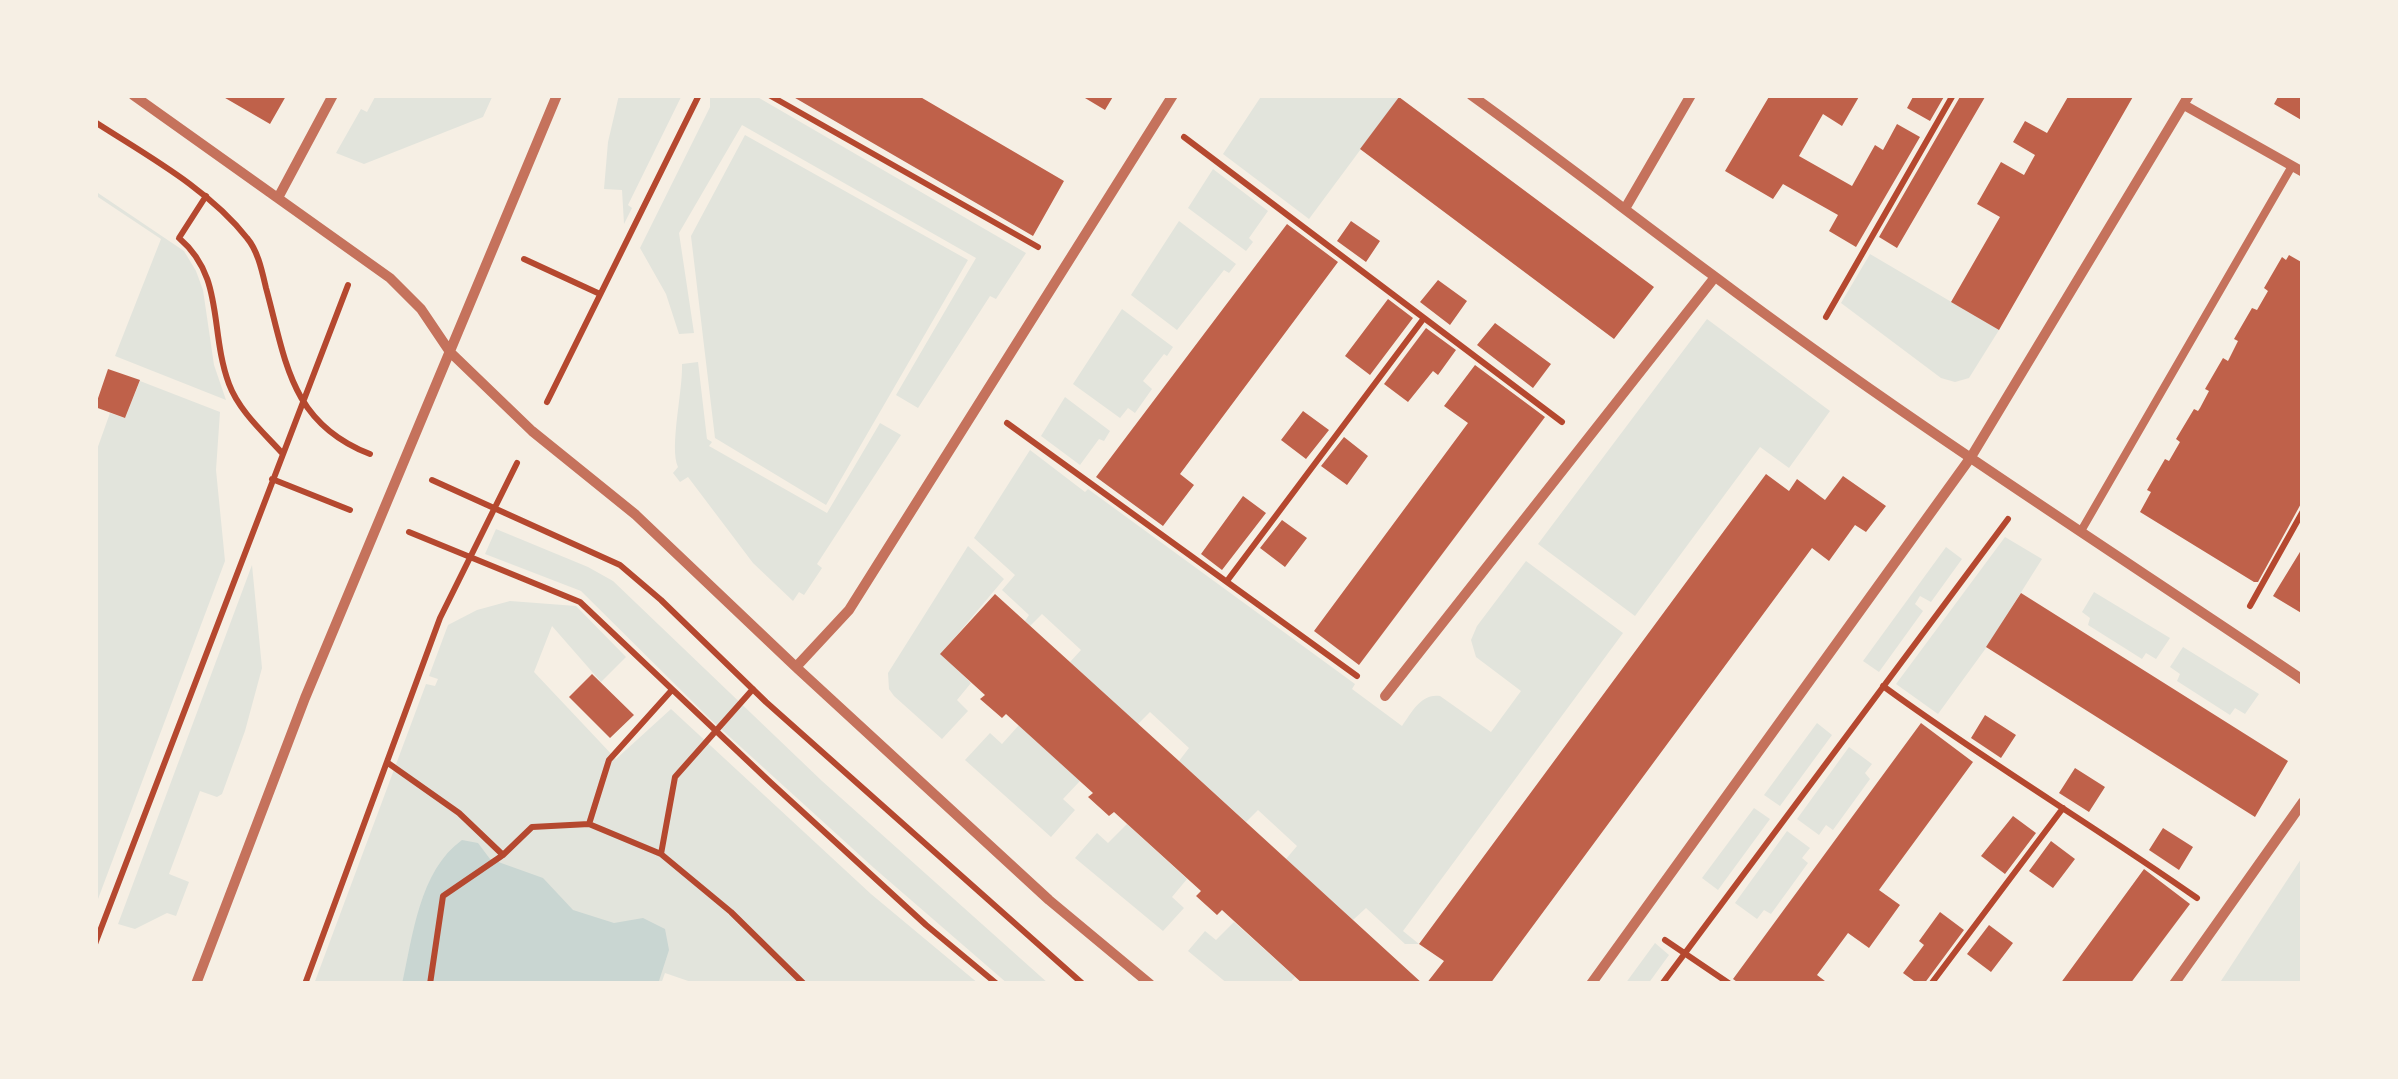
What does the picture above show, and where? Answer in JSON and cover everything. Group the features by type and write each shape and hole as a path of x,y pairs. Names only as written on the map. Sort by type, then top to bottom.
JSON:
{"street":[{"path":"133,95 390,278 421,309 450,352 532,431 665,541 796,668 1049,900 1150,984"},
{"path":"279,196 333,95"},
{"path":"196,984 305,698 557,95"},
{"path":"796,668 849,610 1173,95"},
{"path":"1471,95 1810,344 2303,680"},
{"path":"1626,207 1690,95"},
{"path":"1591,984 1971,457 2186,100 2298,169"},
{"path":"1385,696 1715,277"},
{"path":"2174,984 2303,802"}],"lane":[{"path":"2081,530 2298,169"}],"path":[{"path":"305,984 440,618 699,95"},
{"path":"769,95 1066,263"},
{"path":"1810,344 1953,95"},
{"path":"1158,118 1587,440"},
{"path":"95,122 206,197 249,240 260,262 284,365 303,403 323,428 350,447 620,566 1082,984"},
{"path":"232,163 179,238 192,250 210,281 216,340 230,388 282,454"},
{"path":"494,245 600,294"},
{"path":"95,944 358,256"},
{"path":"1226,581 1424,318"},
{"path":"977,402 1385,696"},
{"path":"272,479 473,556 580,602 926,925 997,984"},
{"path":"1662,984 2026,494"},
{"path":"2234,634 2303,511"},
{"path":"1883,686 1966,747 2222,916"},
{"path":"661,854 675,777 752,688"},
{"path":"589,824 608,760 671,691"},
{"path":"388,763 459,812 503,855"},
{"path":"1932,984 2063,808"},
{"path":"430,984 444,896 503,855 532,827 589,824 661,854 731,912 804,984"},
{"path":"1636,921 1730,984"}],"shaded area":[{"path":"376,95 493,95 483,117 364,164 336,153 361,109 367,112"},
{"path":"619,95 682,95 628,205 632,208 624,224 622,190 604,189 608,142"},
{"path":"710,95 754,95 1026,253 996,299 990,296 918,408 896,395 976,258 742,125 679,233 694,333 679,334 666,294 640,248 710,107"},
{"path":"1262,95 1401,95 1309,219 1223,154"},
{"path":"745,135 968,260 826,505 715,438 691,236"},
{"path":"1213,169 1268,211 1249,238 1253,242 1246,251 1188,208"},
{"path":"95,191 184,251 203,290 214,365 226,400 115,356 161,239 95,195"},
{"path":"1179,221 1236,264 1229,273 1224,270 1177,330 1131,295"},
{"path":"1870,254 1999,330 1969,378 1955,382 1941,378 1841,303"},
{"path":"1122,309 1173,347 1143,381 1152,389 1135,413 1128,408 1120,418 1073,384"},
{"path":"1707,319 1830,411 1789,468 1760,447 1635,616 1538,544"},
{"path":"698,362 707,439 712,442 709,446 827,513 880,423 901,435 817,564 822,568 804,595 799,592 793,601 753,563 688,477 680,482 673,473 678,467 675,447 682,364"},
{"path":"140,381 220,412 216,470 225,561 95,907 95,455 110,413 125,418"},
{"path":"1065,397 1110,431 1080,465 1041,436"},
{"path":"1030,450 1355,684 1352,689 1402,726 1422,700 1440,696 1491,732 1521,691 1476,657 1471,640 1477,626 1526,561 1623,633 1403,931 1419,944 1405,944 1366,908 1353,920 1286,859 1297,846 1258,810 1246,822 1179,761 1189,748 1150,712 1138,724 1070,662 1081,650 1042,614 1030,626 1025,621 1029,615 1002,590 1015,575 974,538"},
{"path":"496,529 613,581 822,781 1049,984 1008,984 710,719 581,591 485,554"},
{"path":"2005,537 2042,559 1986,648 1938,714 1896,684"},
{"path":"968,546 1004,579 941,654 971,683 957,700 968,711 942,739 894,696 889,689 888,673"},
{"path":"1946,547 1962,559 1931,602 1920,596 1915,604 1923,611 1879,672 1863,661"},
{"path":"252,565 262,668 222,794 217,797 200,791 169,874 189,882 176,916 167,913 135,929 118,924"},
{"path":"2094,592 2170,638 2156,659 2146,653 2142,659 2088,625 2090,618 2082,612"},
{"path":"510,601 576,606 626,657 601,682 552,626 534,672 616,759 671,709 871,894 979,984 697,984 665,973 661,984 314,984 426,684 435,686 438,679 429,676 448,625 477,610"},
{"path":"2183,647 2259,694 2245,714 2235,708 2230,715 2177,681 2180,674 2170,667"},
{"path":"1817,723 1832,735 1780,806 1764,795"},
{"path":"1019,725 1080,781 1063,799 1075,810 1051,837 965,760 990,733 1002,744"},
{"path":"1849,747 1872,764 1865,773 1870,779 1833,830 1826,825 1819,835 1797,819"},
{"path":"1754,808 1770,819 1718,890 1702,878"},
{"path":"1127,824 1187,879 1172,897 1184,908 1163,931 1075,858 1097,833 1108,843"},
{"path":"1787,831 1810,848 1802,858 1808,863 1771,914 1764,910 1757,919 1735,903"},
{"path":"462,840 478,843 490,859 543,878 573,910 614,923 643,918 665,929 669,950 658,984 402,984 427,887 436,869"},
{"path":"2303,856 2303,984 2219,984"},
{"path":"1234,922 1295,977 1289,984 1228,984 1188,951 1205,931 1216,940"},
{"path":"1655,943 1669,955 1648,984 1625,984"}],"building":[{"path":"220,95 284,95 286,96 270,124"},
{"path":"790,95 917,95 1064,181 1033,236"},
{"path":"1080,95 1114,95 1105,110"},
{"path":"1770,95 1860,95 1842,126 1823,114 1799,156 1852,186 1875,145 1883,150 1897,124 1920,137 1856,247 1829,231 1838,215 1783,184 1773,199 1725,171"},
{"path":"1914,95 1945,95 1930,121 1907,108"},
{"path":"1961,95 1985,97 1897,248 1879,237"},
{"path":"2069,95 2134,95 1999,330 1951,302 2000,217 1977,204 2001,162 2024,175 2035,155 2013,142 2025,121 2047,133"},
{"path":"2279,95 2303,95 2303,121 2274,104"},
{"path":"1399,97 1654,287 1614,339 1360,149"},
{"path":"1351,221 1380,241 1366,262 1337,241"},
{"path":"1287,224 1338,262 1180,474 1194,485 1163,526 1096,477"},
{"path":"2289,255 2303,263 2303,500 2258,582 2254,582 2140,512 2151,492 2147,490 2180,442 2176,439 2194,409 2200,408 2209,391 2205,389 2223,358 2228,361 2238,341 2234,339 2252,308 2257,310 2268,291 2264,288 2282,257 2286,260"},
{"path":"1438,280 1467,301 1450,325 1420,302"},
{"path":"1388,299 1413,318 1370,375 1345,356"},
{"path":"1495,323 1551,364 1533,388 1477,345"},
{"path":"1426,328 1456,350 1438,375 1433,371 1408,402 1384,384"},
{"path":"1475,365 1545,417 1359,665 1314,631 1468,423 1444,406"},
{"path":"108,369 140,380 125,418 95,407"},
{"path":"1303,411 1329,430 1306,459 1281,440"},
{"path":"1344,437 1368,456 1347,485 1321,466"},
{"path":"1766,474 1789,491 1797,479 1825,500 1843,476 1886,506 1866,532 1855,525 1829,561 1812,548 1490,984 1426,984 1444,961 1419,944"},
{"path":"1243,496 1266,513 1222,570 1201,554"},
{"path":"1282,520 1307,538 1285,567 1260,548"},
{"path":"2303,547 2303,614 2273,596"},
{"path":"2021,593 2288,761 2255,817 1986,647"},
{"path":"995,594 1423,984 1303,984 1222,910 1217,915 1196,896 1201,891 1114,812 1109,816 1088,797 1093,793 1006,714 1002,718 980,699 985,695 940,654"},
{"path":"592,674 634,715 610,738 569,697"},
{"path":"1985,715 2016,735 2001,758 1971,738"},
{"path":"1921,723 1973,762 1879,890 1900,905 1869,948 1848,933 1817,975 1829,984 1740,984 1733,979"},
{"path":"2075,768 2105,787 2089,812 2059,793"},
{"path":"2013,816 2036,833 2005,874 1981,856"},
{"path":"2163,828 2193,847 2179,870 2149,850"},
{"path":"2051,841 2075,859 2053,888 2029,871"},
{"path":"2144,869 2190,904 2130,984 2060,984"},
{"path":"1940,912 1964,930 1924,984 1918,984 1903,973 1924,945 1919,941"},
{"path":"1989,925 2013,943 1991,972 1967,954"}]}
